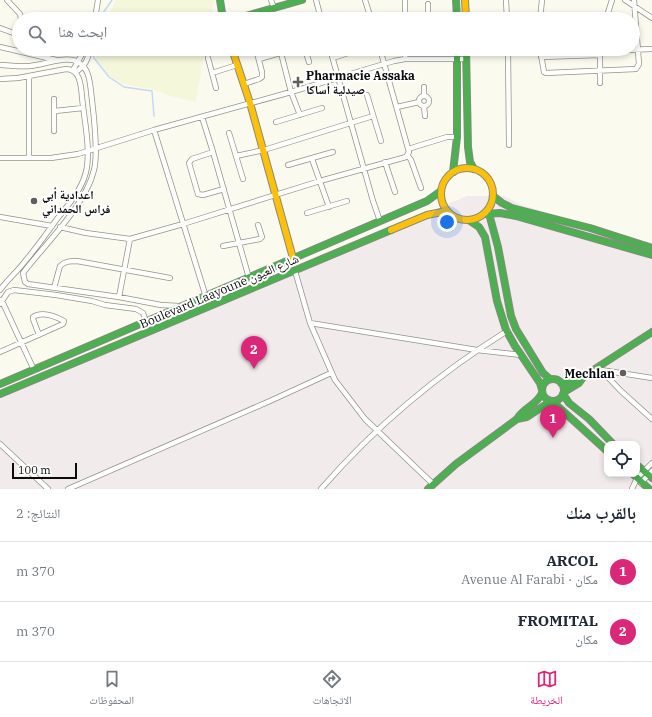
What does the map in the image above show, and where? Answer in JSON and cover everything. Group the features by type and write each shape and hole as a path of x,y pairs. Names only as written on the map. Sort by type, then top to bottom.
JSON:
{"street":[{"path":"7,0 18,12"},
{"path":"97,12 100,0"},
{"path":"220,0 223,12"},
{"path":"271,0 271,12"},
{"path":"260,12 302,0"},
{"path":"316,0 319,12"},
{"path":"365,0 369,12"},
{"path":"405,0 405,12"},
{"path":"456,0 457,12"},
{"path":"465,0 466,12"},
{"path":"506,0 507,12"},
{"path":"541,12 542,0"},
{"path":"608,12 612,0"},
{"path":"625,0 652,18"},
{"path":"634,0 634,12"},
{"path":"428,4 428,12"},
{"path":"0,28 12,32"},
{"path":"0,47 12,50"},
{"path":"640,50 652,49"},
{"path":"38,56 57,61"},
{"path":"74,71 82,56"},
{"path":"0,79 11,79 63,69 74,71 84,66 89,56"},
{"path":"235,56 264,150 293,258"},
{"path":"244,84 262,78 258,56"},
{"path":"259,59 267,56"},
{"path":"282,56 291,92 300,115"},
{"path":"307,56 309,62"},
{"path":"339,56 333,58 380,222"},
{"path":"382,56 409,152 408,156 411,160 421,188"},
{"path":"453,172 457,137 457,56"},
{"path":"508,56 509,145"},
{"path":"554,56 542,57 542,69 545,73 636,69 639,64 638,56"},
{"path":"600,56 600,84"},
{"path":"208,58 216,88"},
{"path":"0,65 28,66 69,59 79,62 84,66 87,72 92,102 95,148 94,170 90,184 80,203 23,274 23,278 27,283 54,288 119,297 161,305 184,305"},
{"path":"0,158 59,158 78,154 154,130 405,59 466,59 468,147 470,162 474,169"},
{"path":"212,74 238,65"},
{"path":"0,290 2,284 25,262 81,186 86,168 87,151 80,84 74,71"},
{"path":"28,76 29,158"},
{"path":"397,108 419,102 424,96 424,87"},
{"path":"367,95 381,141"},
{"path":"424,96 429,100 428,105 424,106"},
{"path":"54,99 54,131"},
{"path":"419,102 424,106 425,116"},
{"path":"54,111 83,108"},
{"path":"276,122 322,108"},
{"path":"236,156 264,150 373,116"},
{"path":"202,117 249,278"},
{"path":"154,130 206,296"},
{"path":"229,133 243,179"},
{"path":"408,149 447,137 457,137"},
{"path":"213,152 192,159 189,164 198,194 203,195 224,189"},
{"path":"288,165 334,152"},
{"path":"60,227 86,233 130,239 183,224 229,208 408,156"},
{"path":"312,159 329,207"},
{"path":"386,162 395,192"},
{"path":"464,168 474,169 488,179 491,184 493,196 487,212 481,217 470,220 457,219 447,211 441,203 441,191 445,180 453,172 464,168"},
{"name":"Boulevard Laayoune شارع العيون","path":"0,384 380,222 427,201 441,191"},
{"path":"493,196 512,208 590,228 652,248"},
{"path":"307,213 346,201"},
{"name":"Boulevard Laayoune شارع العيون","path":"0,394 295,272 427,215 447,211"},
{"path":"487,212 516,216 652,255"},
{"path":"487,212 498,247 512,321 543,373 550,379"},
{"path":"0,217 52,226"},
{"path":"470,220 479,227 485,237 500,315 507,332 540,384 546,399 552,401 562,412 604,448"},
{"path":"223,246 260,239 262,237 258,225"},
{"path":"119,297 130,239"},
{"path":"54,288 58,269 65,262 77,261 170,278"},
{"path":"295,272 310,323 331,373 354,407 433,484"},
{"path":"2,284 9,291 56,295 92,301 105,305 136,309 143,313 146,322"},
{"path":"9,291 1,302 34,370"},
{"path":"0,352 22,343 39,335 62,324 64,321 47,315 37,314 33,317 33,319 39,335"},
{"path":"310,323 477,350 521,355"},
{"path":"321,489 351,456 377,431 422,392 477,350 507,332"},
{"path":"561,383 568,382 601,370 652,332"},
{"path":"601,370 652,378"},
{"path":"601,370 652,381"},
{"path":"601,370 621,391 652,419"},
{"path":"68,489 331,373"},
{"path":"428,489 456,464 517,419 527,417 552,401 559,400 564,393 579,383 584,376"},
{"path":"517,419 519,414 539,401 544,383 550,379 556,379 563,386 564,393 569,403 589,419 610,441"},
{"path":"0,444 48,489"},
{"path":"640,473 652,463"},
{"path":"633,488 643,483 651,475 640,468"},
{"path":"633,488 635,477"},
{"path":"636,477 649,489"}],"shaded area":[{"path":"467,196 504,196 522,205 627,237 652,243 652,489 0,489 0,394 157,326"}],"green space":[{"path":"116,0 214,0 211,12 110,12"},
{"path":"96,56 204,56 196,102 170,96 150,89 123,84 110,76 96,59"}],"waterway":[{"path":"104,12 112,0"},
{"path":"93,56 109,77 124,87 152,91 154,116"}],"traffic: fast":[{"path":"220,0 222,12"},
{"path":"260,12 302,0"},
{"path":"456,0 457,12"},
{"path":"453,172 457,137 457,56"},
{"path":"466,56 468,147 470,162 474,169"},
{"path":"0,384 427,201 441,191"},
{"path":"493,196 512,208 590,228 652,248"},
{"path":"488,210 498,247 511,316 516,329 543,373 550,379"},
{"path":"484,214 500,213 516,216 652,255"},
{"path":"470,221 479,227 485,237 497,301 506,330 540,383 542,390"},
{"path":"0,394 391,230"},
{"path":"561,383 584,376 652,332"},
{"path":"564,392 579,383 584,376"},
{"path":"553,379 561,382 564,390 561,398 553,401 545,398 542,390 545,382 553,379"},
{"path":"428,489 456,464 517,419 537,401 542,393"},
{"path":"563,394 569,403 589,419 610,441"},
{"path":"517,419 527,417 551,401"},
{"path":"553,402 604,448"},
{"path":"640,468 652,478"},
{"path":"636,477 649,489"}],"traffic: slow":[{"path":"465,0 466,12"},
{"path":"234,56 250,103 293,258"},
{"path":"462,168 472,168 486,175 493,189 493,194 493,199 486,213 472,220 462,220 452,216 445,209 441,199 441,189 445,179 452,172 462,168"},
{"path":"391,230 427,215 447,211"}],"place":[{"name":"Pharmacie Assaka صيدلية أساكا","path":"298,82"},
{"name":"اعدادية أبي فراس الحمداني","path":"34,201"},
{"name":"FROMITAL","path":"254,369"},
{"name":"Mechlan","path":"623,373"},
{"name":"ARCOL","path":"553,438"}]}
